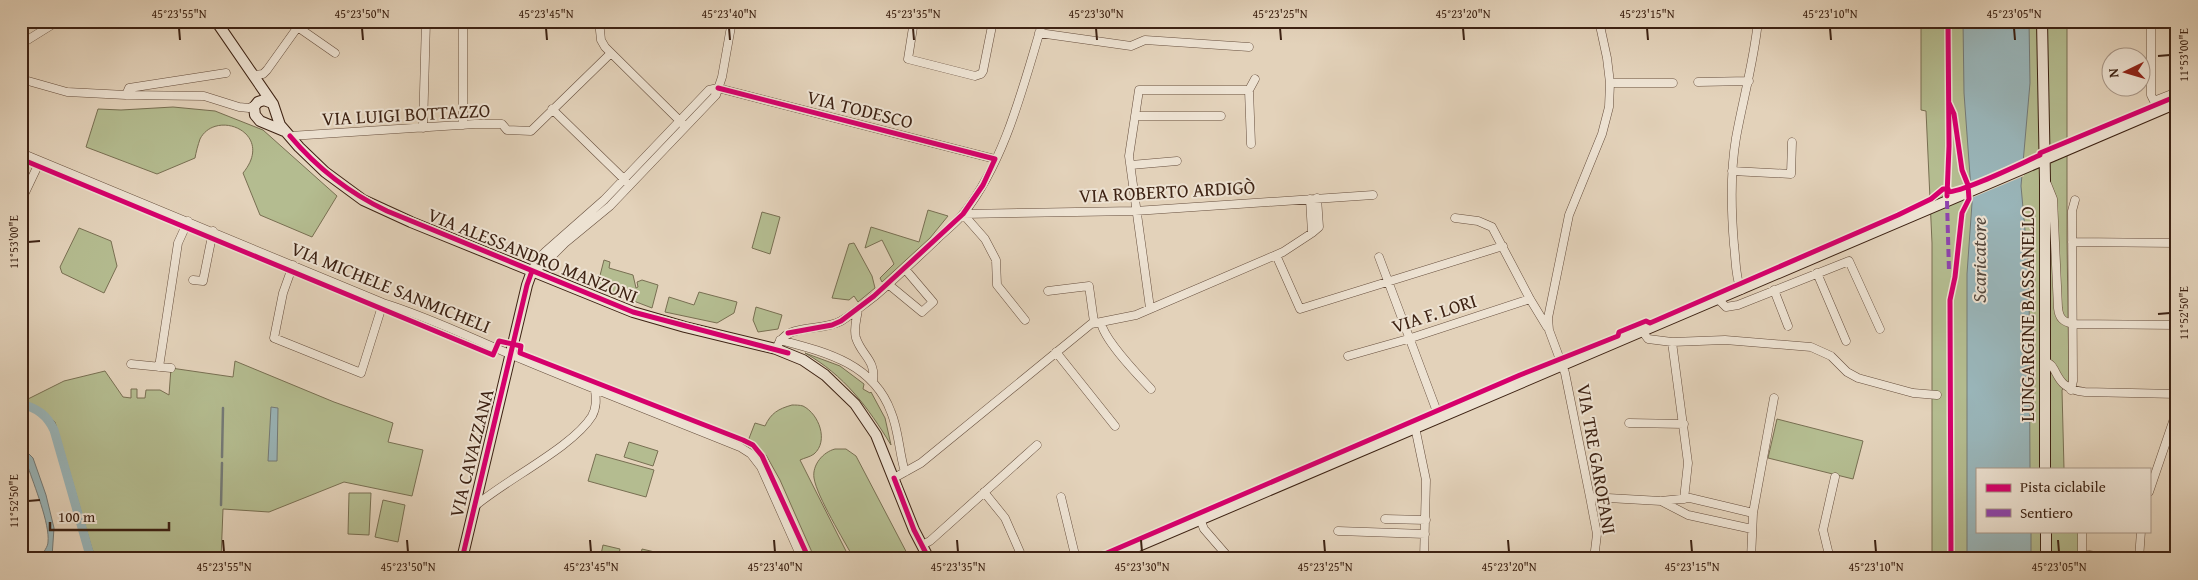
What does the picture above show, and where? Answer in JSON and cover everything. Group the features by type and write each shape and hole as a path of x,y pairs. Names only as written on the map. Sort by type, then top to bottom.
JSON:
{"main road":[{"name":"VIA ALESSANDRO MANZONI","path":"216,21 257,79 274,107 280,125 325,172 363,200 532,271 651,318 778,344 825,374 855,404 876,435 910,521 929,559"},
{"name":"LUNGARGINE BASSANELLO","path":"2042,21 2045,180 2045,468"},
{"path":"256,104 264,100 274,107 272,118 260,120 254,113 256,104 260,95 257,79"},
{"path":"1108,559 1415,427 1719,300 2177,103"},
{"name":"VIA ALESSANDRO MANZONI","path":"260,120 290,136"},
{"name":"VIA CAVAZZANA","path":"462,559 532,271"},
{"path":"2046,532 2046,559"}],"street":[{"path":"21,44 58,21"},
{"path":"289,21 300,24 335,53"},
{"path":"423,128 426,21"},
{"path":"463,21 463,125"},
{"path":"599,21 601,40 611,53 683,124"},
{"path":"532,271 537,260 545,252 627,182 683,124 709,90 718,88 722,77 732,21"},
{"path":"914,21 908,59 975,76 983,71 993,21"},
{"path":"778,344 788,333 832,325 841,321 888,284 963,214 982,185 1007,134 1042,21"},
{"path":"1165,21 1192,23"},
{"path":"1549,330 1549,311 1565,232 1574,202 1602,134 1609,107 1610,83 1599,21"},
{"path":"1741,290 1738,281 1734,235 1732,171 1736,138 1749,81 1758,21"},
{"path":"2151,21 2151,96 2154,101 2177,92"},
{"path":"257,79 279,54 300,24"},
{"path":"1039,33 1131,46 1145,40 1249,47"},
{"name":"VIA LUIGI BOTTAZZO","path":"290,136 502,124 507,130 531,131 611,53"},
{"path":"126,95 130,88 226,72"},
{"name":"VIA ALESSANDRO MANZONI","path":"21,79 68,92 204,96 244,108 256,104"},
{"path":"1251,144 1248,90 1256,79"},
{"path":"1698,82 1749,81"},
{"path":"1610,83 1673,83"},
{"name":"VIA TODESCO","path":"718,88 995,159"},
{"path":"1150,308 1135,211 1129,150 1139,90 1248,90"},
{"name":"VIA ALESSANDRO MANZONI","path":"227,104 260,120"},
{"path":"552,109 627,182"},
{"path":"1135,116 1221,116"},
{"path":"1732,171 1791,174 1792,142"},
{"name":"VIA MICHELE SANMICHELI","path":"21,153 188,220 383,303 410,311 594,390 740,447 751,454 761,467 802,559"},
{"path":"1131,165 1177,160"},
{"path":"21,201 40,161"},
{"path":"2045,180 2053,199 2058,308 2064,322 2073,324 2177,325"},
{"name":"VIA ROBERTO ARDIGÒ","path":"963,214 1135,211 1373,195"},
{"path":"894,478 921,463 1056,352 1097,322 1126,318 1276,255 1312,233 1314,198"},
{"path":"2071,390 2073,381 2072,211 2075,200"},
{"path":"963,214 985,239 996,260 997,285 1025,320"},
{"path":"1455,218 1478,221 1492,228 1549,330"},
{"path":"159,367 178,243 188,220"},
{"path":"194,280 202,281 213,231"},
{"path":"2072,242 2177,243"},
{"path":"1276,255 1300,309 1503,246"},
{"path":"1379,258 1439,417"},
{"path":"1719,300 1726,306 1738,305 1849,260 1880,328"},
{"path":"293,265 283,293 274,338 360,373 383,303"},
{"path":"888,284 922,312 932,302 905,269"},
{"path":"1817,273 1846,341"},
{"path":"1048,291 1089,286 1097,322 1150,389"},
{"path":"1774,290 1788,326"},
{"name":"VIA F. LORI","path":"1348,356 1408,339 1530,299"},
{"path":"2058,308 2072,308"},
{"path":"858,309 855,332 861,347 874,367 873,382"},
{"name":"VIA TRE GAROFANI","path":"1549,330 1563,366 1590,497 1597,534 1594,559"},
{"path":"1643,332 1648,339 1672,342 1725,340 1812,347 1831,356 1847,372 1858,378 1913,393 1937,395"},
{"path":"1672,342 1688,463 1684,499"},
{"name":"VIA ALESSANDRO MANZONI","path":"778,344 832,354 851,363 873,382 884,396 891,412 905,472"},
{"path":"1056,352 1115,426"},
{"path":"2044,362 2053,366 2061,383 2071,390 2177,394"},
{"path":"131,364 172,368"},
{"path":"474,507 491,492 559,447 586,424 593,414 595,407 594,390"},
{"path":"1751,559 1753,513 1774,398"},
{"path":"2150,489 2177,410"},
{"path":"1629,423 1684,424"},
{"path":"1415,427 1426,480 1424,559"},
{"path":"922,545 930,541 1037,445"},
{"path":"1830,559 1823,530 1835,477"},
{"path":"984,492 1005,518 1023,559"},
{"path":"1590,497 1661,501 1684,499 1753,513"},
{"path":"1061,498 1076,559"},
{"path":"1661,501 1688,515 1752,529"},
{"path":"1200,519 1204,529 1230,559"},
{"path":"1385,519 1426,520"},
{"path":"1338,531 1425,534"},
{"path":"2082,532 2082,556 2117,559"},
{"path":"2139,559 2141,532"}],"green space":[{"path":"1921,21 2067,21 2069,381 2062,390 2064,468 1976,468 1976,532 2081,532 2082,559 1932,559 1932,243 1926,111 1921,110"},
{"path":"173,107 215,111 263,130 337,196 312,237 260,215 243,173 251,159 252,146 248,136 240,129 218,126 208,130 200,139 195,158 157,174 86,147 98,109 121,110"},
{"path":"928,210 948,216 930,238 882,282 880,278 894,264 882,240 865,248 871,227 919,242"},
{"path":"762,212 780,217 770,254 752,248"},
{"path":"79,228 111,241 117,266 104,293 62,273 60,267"},
{"path":"854,243 872,276 875,288 858,302 854,296 849,300 832,298 849,244"},
{"path":"604,260 610,262 609,268 633,275 636,288 638,287 637,282 642,280 658,285 652,308 597,287"},
{"path":"699,292 737,302 734,313 717,323 665,312 669,297 694,305"},
{"path":"756,307 782,315 778,329 758,332 753,320"},
{"path":"805,353 840,366 864,384 863,389 871,392 885,418 891,445 854,393 832,371"},
{"path":"235,361 334,402 393,423 388,442 423,450 412,496 344,482 269,512 223,509 221,559 97,559 92,549 55,422 41,409 26,402 28,399 64,381 105,371 123,397 131,398 131,389 137,389 137,398 145,398 146,390 160,390 169,395 171,368 233,377"},
{"path":"792,405 803,406 809,410 814,415 820,428 821,442 818,449 814,454 800,460 850,559 815,559 780,480 766,455 748,441 755,423 765,426 776,412"},
{"path":"1777,419 1863,441 1853,479 1768,458"},
{"path":"629,442 658,451 653,466 624,457"},
{"path":"835,449 846,449 856,456 910,559 854,559 825,507 814,478 815,468 819,460 826,453"},
{"path":"596,454 654,470 646,497 588,481"},
{"path":"349,493 371,493 369,535 348,534"},
{"path":"383,500 405,505 398,542 375,537"},
{"path":"603,545 620,549 618,559 600,559"},
{"path":"642,549 676,557 676,559 640,559"}],"water":[{"name":"Scaricatore","path":"1963,21 2029,21 2030,83 2021,186 2029,274 2030,468 1976,468 1976,532 2031,532 2031,559 1967,559 1967,274 1972,203 1964,93"},
{"path":"271,407 278,408 277,461 268,461"},
{"path":"21,446 33,458 46,495 54,528 52,557 42,556 48,544 47,525 22,454"}],"pier":[{"path":"2024,161 2024,176 1969,199 1969,185"}],"waterway":[{"path":"21,404 41,413 54,430 89,552 94,559"},
{"path":"222,457 223,408"},
{"path":"221,505 222,463"}],"marked path":[{"path":"1947,201 1949,271"}],"cycle path":[{"path":"1947,196 1949,146 1948,21"},
{"path":"718,88 995,159 983,185 963,214 874,296 841,321 832,325 788,333"},
{"path":"1947,192 1979,182 2040,155 2040,153 2177,96"},
{"path":"1949,103 1954,114 1962,170 1968,185 1969,199 1962,213 1955,277 1950,300 1951,559"},
{"path":"290,136 335,179 387,211 633,312 788,353"},
{"path":"21,159 493,355 499,341 521,346 520,353 753,445 762,456 809,559"},
{"path":"1093,559 1520,375 1618,336 1619,332 1646,321 1650,323 1898,215 1931,199 1943,189 1948,189"},
{"path":"462,559 527,285 532,271"},
{"path":"894,478 914,530 929,559"}]}
